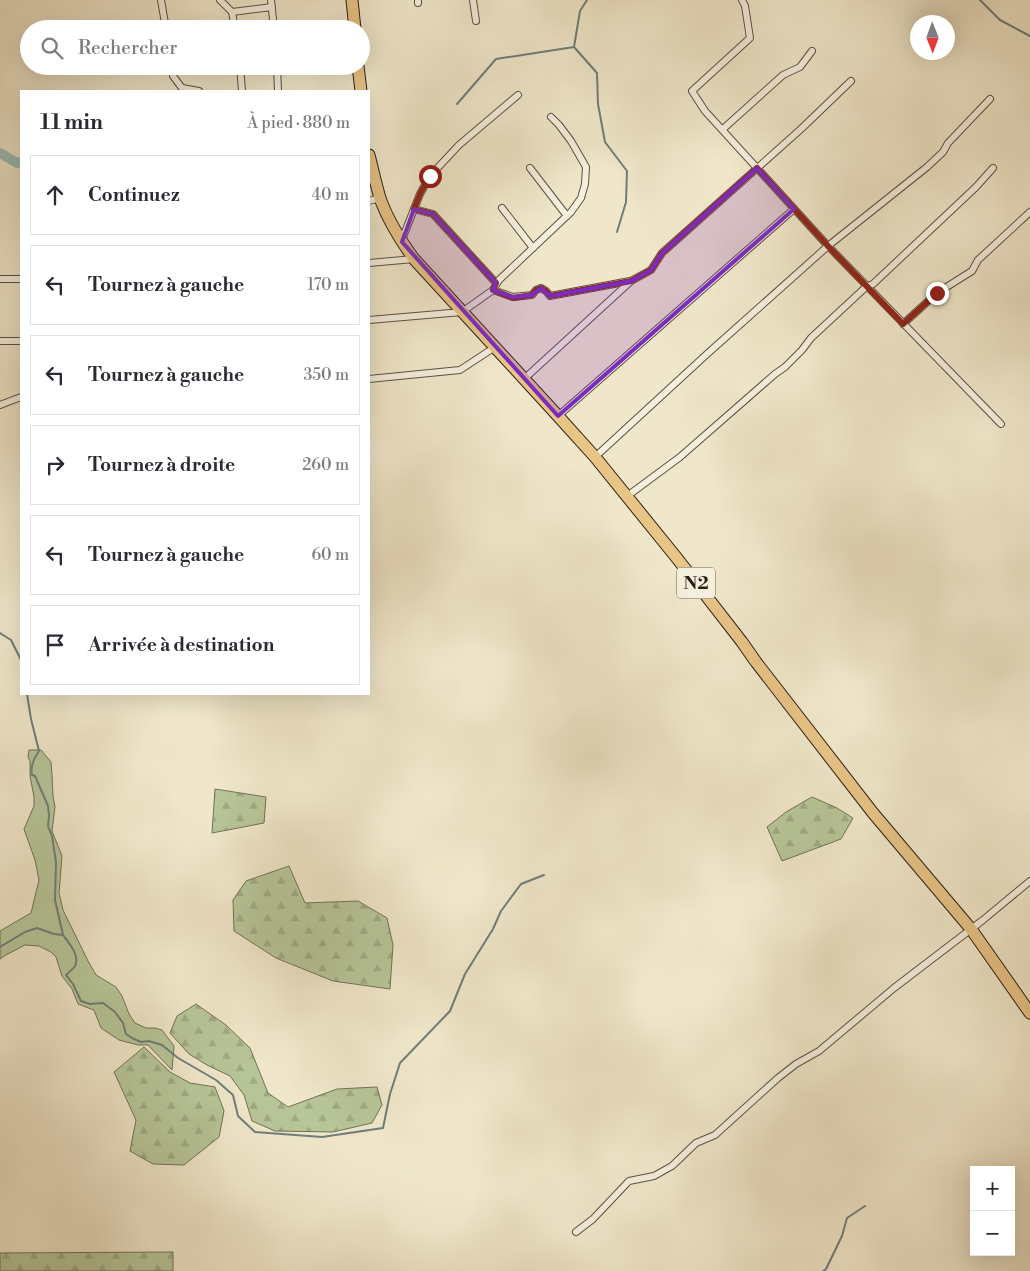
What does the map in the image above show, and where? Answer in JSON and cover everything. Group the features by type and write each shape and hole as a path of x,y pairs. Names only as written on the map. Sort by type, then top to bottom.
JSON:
{"highway":[{"path":"352,0 354,20"},
{"path":"359,75 361,90"},
{"name":"N2","path":"370,164 374,200 386,213 414,260 595,457 742,642 873,813 971,929 1030,1013"}],"street":[{"path":"161,0 164,20"},
{"path":"220,0 232,12 233,20"},
{"path":"473,0 476,22"},
{"path":"742,0 745,6 750,38 692,91 705,111 828,246 1000,424"},
{"path":"232,12 272,4 273,20"},
{"path":"722,129 783,75 800,67 812,51"},
{"path":"173,75 182,88 193,90"},
{"path":"241,75 242,90"},
{"path":"277,75 278,90"},
{"path":"524,379 631,281 651,270 662,253 851,81"},
{"path":"402,242 402,237 420,194 430,176 459,145 518,95"},
{"path":"595,457 828,246 944,152 948,143 990,100"},
{"path":"370,320 462,312 493,290 496,283 566,216 581,198 585,184 586,167 560,125 551,118"},
{"path":"530,168 566,216"},
{"path":"626,497 680,457 785,367 811,338 867,286 873,284 976,187 993,168"},
{"path":"502,208 533,248"},
{"path":"414,209 433,214 496,283"},
{"path":"558,416 794,209"},
{"path":"903,324 937,293 972,271 978,260 1030,212"},
{"path":"370,263 414,260"},
{"path":"0,278 20,279"},
{"path":"493,290 513,298 532,295 541,288 550,296 631,281"},
{"path":"0,341 20,341"},
{"path":"370,379 460,370 495,347"},
{"path":"0,405 20,397"},
{"path":"576,1232 594,1218 629,1181 654,1176 672,1166 696,1143 715,1135 778,1078 796,1064 818,1051 894,988 983,920 1030,880"}],"highlighted area":[{"path":"757,168 794,209 558,416 402,242 414,209 433,214 496,283 493,290 513,297 532,295 541,288 550,296 631,281 651,270 662,253"}],"green space":[{"path":"29,750 41,750 51,762 55,807 52,831 62,856 59,893 63,910 96,975 116,987 135,1023 146,1028 162,1030 174,1046 172,1070 148,1045 138,1045 119,1040 101,1028 94,1010 78,1004 72,989 62,976 56,957 51,952 39,946 25,945 0,959 0,931 31,913 39,880 35,860 24,829 34,806 28,757"},
{"path":"215,789 266,797 264,823 212,833"},
{"path":"812,797 837,808 853,818 841,839 782,861 767,827 786,812"},
{"path":"289,866 305,903 358,901 387,918 393,945 390,989 333,981 276,958 234,931 233,900 246,881"},
{"path":"196,1004 226,1025 250,1048 268,1093 288,1107 337,1089 377,1087 382,1105 372,1123 333,1132 275,1131 252,1121 244,1095 230,1076 189,1054 170,1033 177,1016"},
{"path":"144,1047 170,1072 190,1083 215,1087 224,1111 219,1137 184,1165 153,1164 130,1151 136,1120 114,1072"},
{"path":"173,1252 173,1271 0,1271 0,1253"}],"waterway":[{"path":"587,0 580,11 574,47 597,73 598,104 605,142 627,171 626,202 617,232"},
{"path":"980,0 1000,20 1030,36"},
{"path":"457,104 496,59 574,47"},
{"path":"0,153 17,163 20,162"},
{"path":"0,633 11,640 20,658"},
{"path":"27,695 39,751 33,762 32,775 35,776 48,806 48,826 52,836 56,862 55,900 63,935"},
{"path":"0,947 25,932 37,928 63,935 73,949 76,958 75,966 66,975 73,984 81,1001 90,1004 103,1003 115,1012 123,1023 126,1034 141,1042 149,1041 162,1045 178,1058 216,1080 233,1095 238,1116 255,1132 322,1137 383,1128 390,1094 400,1063 450,1011 465,974 493,929 501,911 521,884 544,875"},
{"path":"823,1271 826,1269 842,1236 847,1218 865,1206"}],"route":[{"path":"430,176 414,209 433,214 496,283 493,290 513,298 532,295 541,288 550,296 631,281 651,270 662,253 757,168 903,324 937,293"}]}
